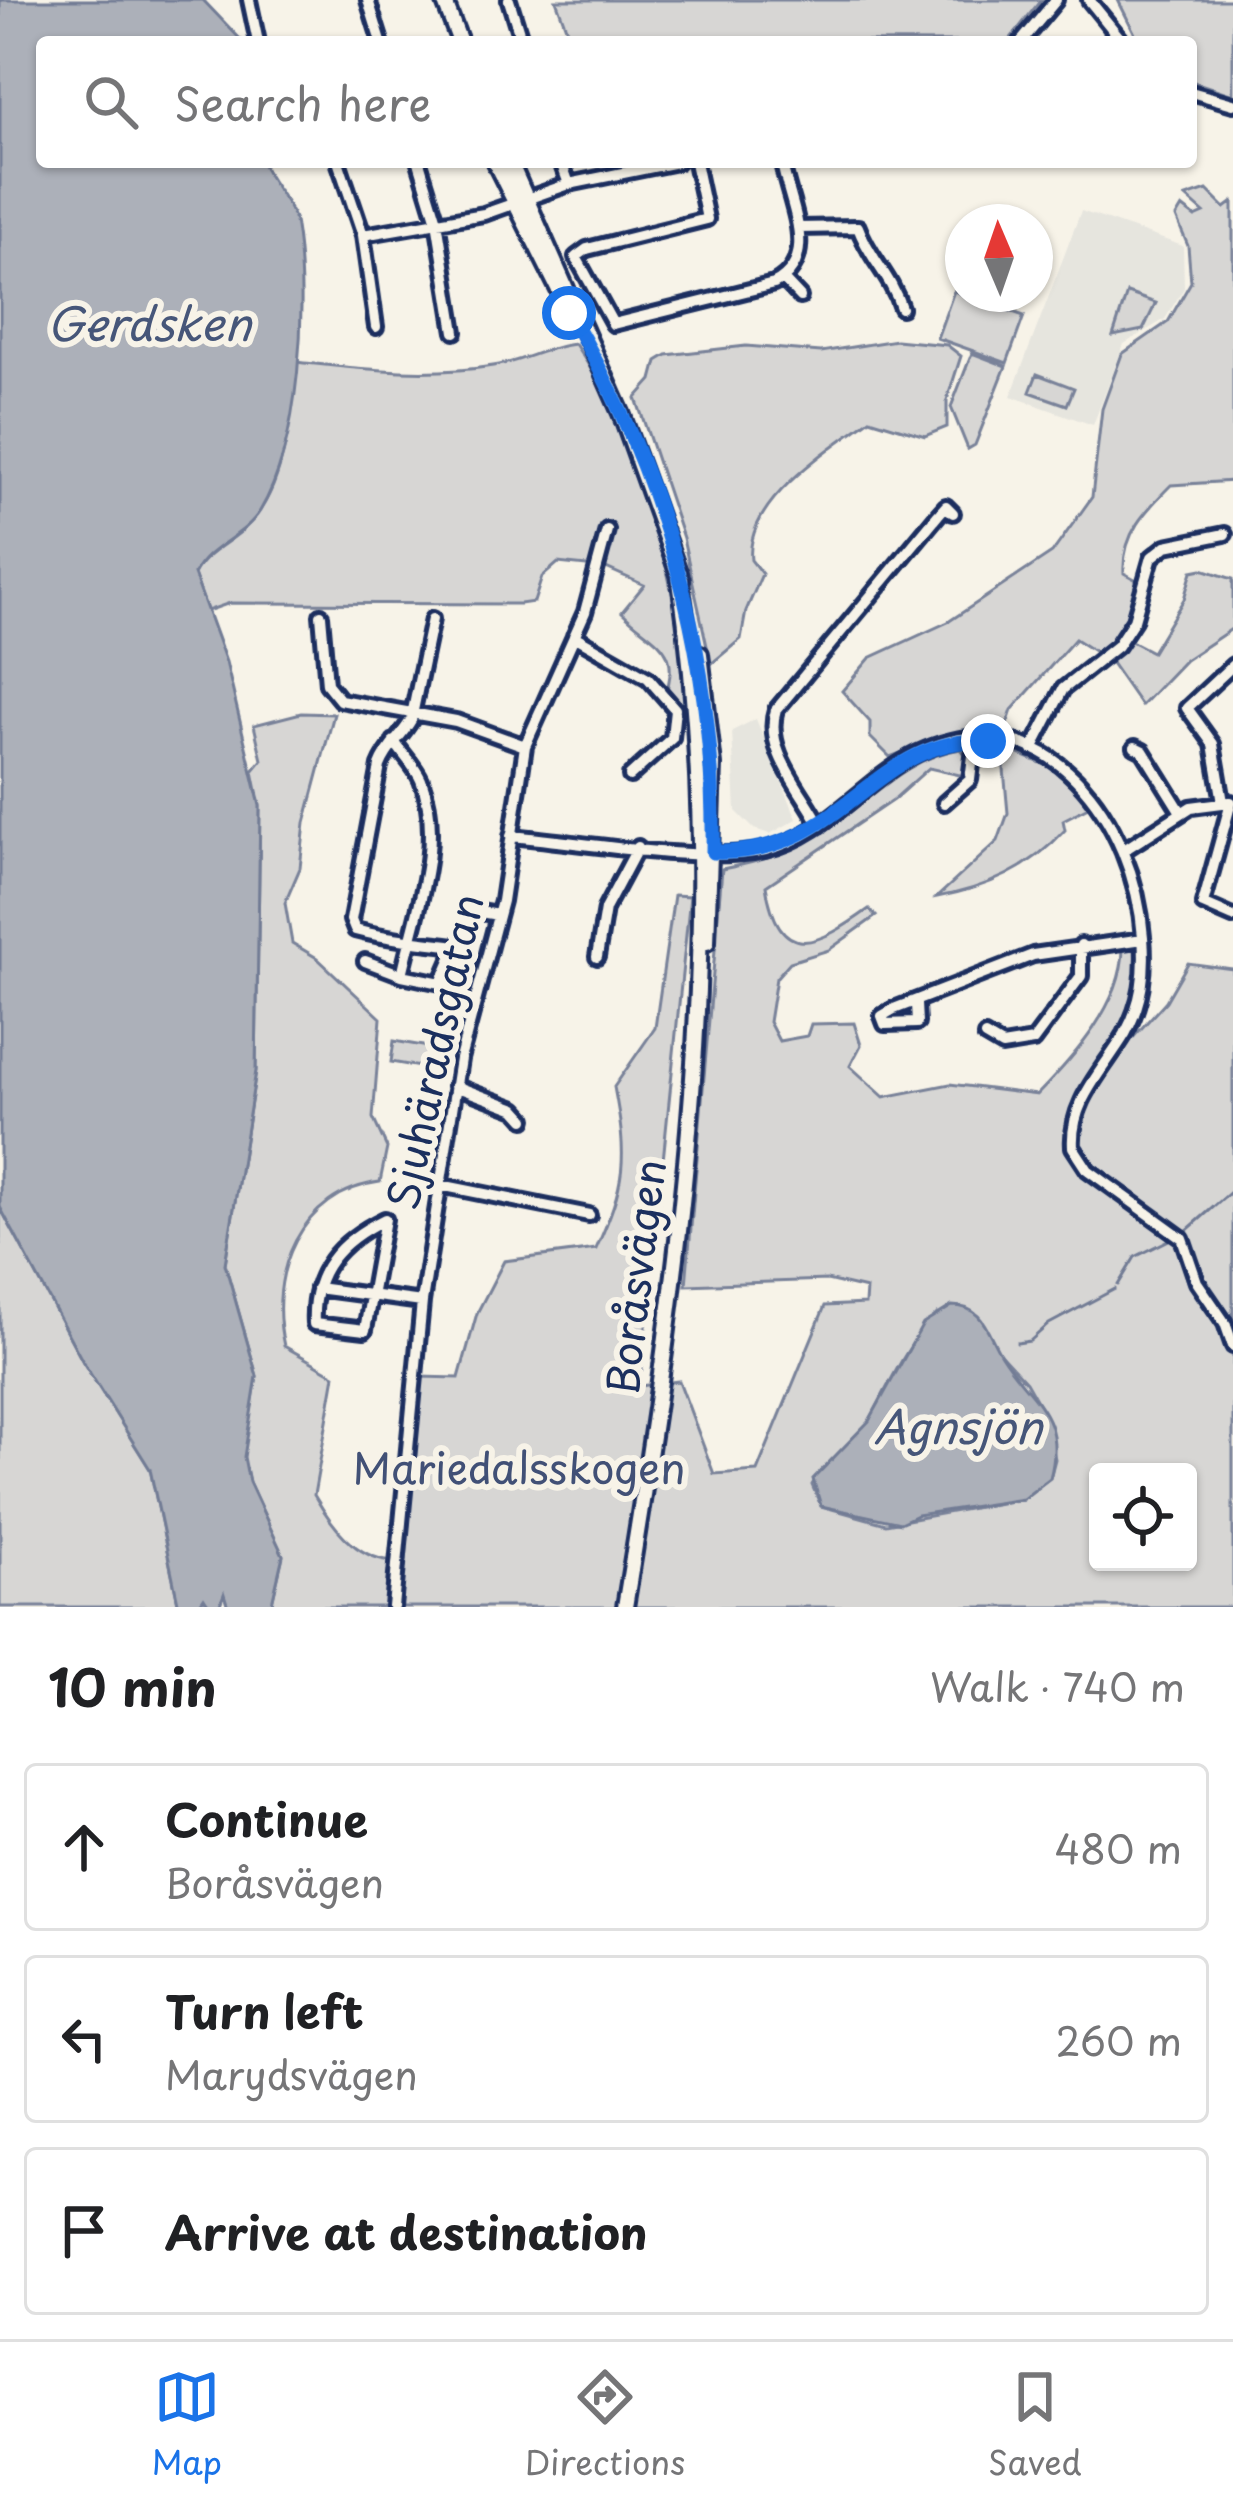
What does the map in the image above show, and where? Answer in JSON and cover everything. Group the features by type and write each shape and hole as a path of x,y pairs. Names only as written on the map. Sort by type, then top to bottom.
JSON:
{"main road":[{"path":"443,0 450,36"},
{"path":"443,0 458,36"},
{"name":"Boråsvägen","path":"499,168 601,367 653,492 679,574 698,712 707,852 697,1025 674,1253 625,1607"},
{"name":"Boråsvägen","path":"511,168 519,201"}],"street":[{"path":"249,0 257,36"},
{"path":"368,0 379,36"},
{"path":"509,0 521,36"},
{"path":"1026,36 1056,0"},
{"path":"1089,0 1119,36"},
{"path":"1197,94 1233,104"},
{"path":"340,168 363,235 376,327"},
{"path":"420,168 437,221 455,332"},
{"path":"564,168 568,184"},
{"path":"363,235 519,201 620,168"},
{"path":"696,168 707,219 587,249 576,257 614,324 783,279 799,255 798,228 783,168"},
{"path":"798,228 858,227 869,254 894,285 901,308"},
{"path":"783,279 800,297"},
{"path":"820,825 774,740 776,710 946,506 953,513"},
{"name":"Sjuhäradsgatan","path":"394,1605 422,1302 455,1086 498,915 525,746 574,636 607,530"},
{"path":"1032,749 1063,689 1117,646 1134,620 1152,557 1166,546 1225,534"},
{"path":"321,615 330,692 340,700 484,728 525,746"},
{"path":"364,961 401,975 443,982 457,946 355,930 351,920 380,766 413,713 432,619"},
{"path":"574,636 648,678 675,709 672,738 630,776"},
{"path":"1233,665 1187,708 1213,743 1229,802 1203,904 1233,917"},
{"path":"944,803 970,780 976,740"},
{"path":"511,836 707,852 780,846 820,825 916,754 976,740 1032,749 1082,782 1112,822 1124,850 1143,939 1143,988 1135,1012 1082,1097 1073,1147 1088,1170 1182,1238 1197,1282 1233,1346"},
{"path":"394,741 419,774 430,808 422,902 401,975"},
{"path":"1135,747 1181,812"},
{"path":"1124,850 1181,812 1229,802"},
{"path":"597,957 605,909 638,847"},
{"path":"474,910 498,915"},
{"path":"916,1004 1033,955 1143,939"},
{"path":"985,1036 1002,1046 1034,1041 1081,976 1082,945"},
{"path":"455,1086 516,1109 525,1119"},
{"path":"440,1185 589,1215"},
{"path":"385,1219 375,1297 362,1332 316,1325 317,1288 321,1273 349,1237 385,1219"},
{"path":"317,1288 422,1302"}],"shaded area":[{"path":"1081,211 1183,246 1184,288 1165,319 1124,344 1093,425 1011,396 1043,312 1053,312 1053,285"},
{"path":"756,719 797,819 770,834 754,829 736,811 732,731"}],"green space":[{"path":"556,0 1041,0 1013,36 569,36"},
{"path":"1118,0 1233,0 1233,95 1197,83 1197,36 1136,36"},
{"path":"1207,190 1225,208 1233,202 1233,481 1171,485 1152,504 1127,546 1124,573 1140,582 1120,634 1100,655 1075,639 1012,710 1004,734 959,731 890,757 870,737 870,722 842,691 870,658 948,622 1052,553 1092,497 1102,409 1122,354 1168,322 1191,282 1188,246 1176,217 1182,207 1195,217 1204,213 1186,197"},
{"path":"1127,293 1156,303 1143,330 1113,336"},
{"path":"946,312 1024,316 1007,363 937,338"},
{"path":"896,340 947,345 961,356 947,400 947,427 925,436 870,419 793,479 761,517 752,538 751,560 762,574 746,611 741,639 711,664 683,538 636,398 652,380 657,361 667,355 746,346 821,352"},
{"path":"575,344 622,430 655,524 678,622 691,719 671,714 664,698 668,656 622,612 644,585 606,568 558,563 542,577 534,602 520,604 230,603 207,611 194,574 249,524 272,489 284,448 295,362 443,371 504,364"},
{"path":"972,353 1006,366 975,445 968,449 951,407"},
{"path":"1037,374 1074,388 1067,405 1030,392"},
{"path":"1202,569 1233,579 1233,628 1185,660 1141,706 1109,660 1127,639 1152,652 1184,599 1192,571"},
{"name":"Mariedalsskogen","path":"301,713 334,714 305,823 300,868 285,903 292,943 317,958 381,1018 373,1118 387,1148 380,1182 352,1189 310,1219 286,1265 281,1291 284,1346 335,1375 314,1495 351,1543 376,1557 406,1561 420,1377 459,1378 477,1313 504,1261 596,1249 622,1170 614,1087 655,1028 674,895 690,896 640,1386 679,1381 714,1474 757,1471 825,1306 865,1304 866,1289 827,1280 686,1285 722,869 806,842 920,762 961,749 970,760 964,776 929,768 893,800 766,886 772,912 791,938 818,939 869,909 876,916 829,950 790,962 776,978 769,1022 779,1041 807,1036 811,1024 854,1023 861,1045 850,1066 884,1097 950,1084 1037,1095 1094,1028 1114,990 1123,949 1138,949 1137,986 1113,1044 1122,1050 1166,1001 1188,963 1233,969 1233,1607 271,1607 283,1556 249,1482 243,1457 257,1376 225,1264 256,1070 260,806 253,771 262,760 254,725","holes":["937,1314 1001,1355 1026,1382 1046,1417 1055,1459 1050,1478 1022,1499 886,1524 821,1506 812,1485 864,1429 908,1351"]},
{"path":"1002,747 1053,768 1094,804 1063,820 1065,830 1022,866 990,882 937,897 998,841 1008,813"},
{"path":"394,1041 446,1050 443,1071 391,1062"},
{"path":"0,1207 83,1362 150,1469 179,1607 0,1607"}],"water":[{"name":"Gerdsken","path":"0,0 203,0 237,36 36,36 36,168 265,168 296,227 301,294 298,372 284,449 260,511 194,574 226,662 260,806 256,1071 225,1264 257,1376 244,1457 249,1482 283,1555 271,1607 228,1607 224,1594 219,1607 210,1607 204,1598 198,1607 179,1607 150,1469 83,1362 0,1207"},
{"name":"Agnsjön","path":"952,1306 978,1316 1042,1409 1053,1438 1050,1478 1023,1499 917,1515 900,1523 821,1506 813,1479 869,1421 923,1324"}],"waterway":[{"path":"1185,1232 1233,1190"},
{"path":"1118,1285 1135,1257 1175,1237"},
{"path":"1017,1343 1030,1341 1049,1324 1115,1289"}],"route":[{"path":"569,313 621,413 688,600 709,710 713,852 749,853 794,841 916,754 962,741 988,741"}]}
